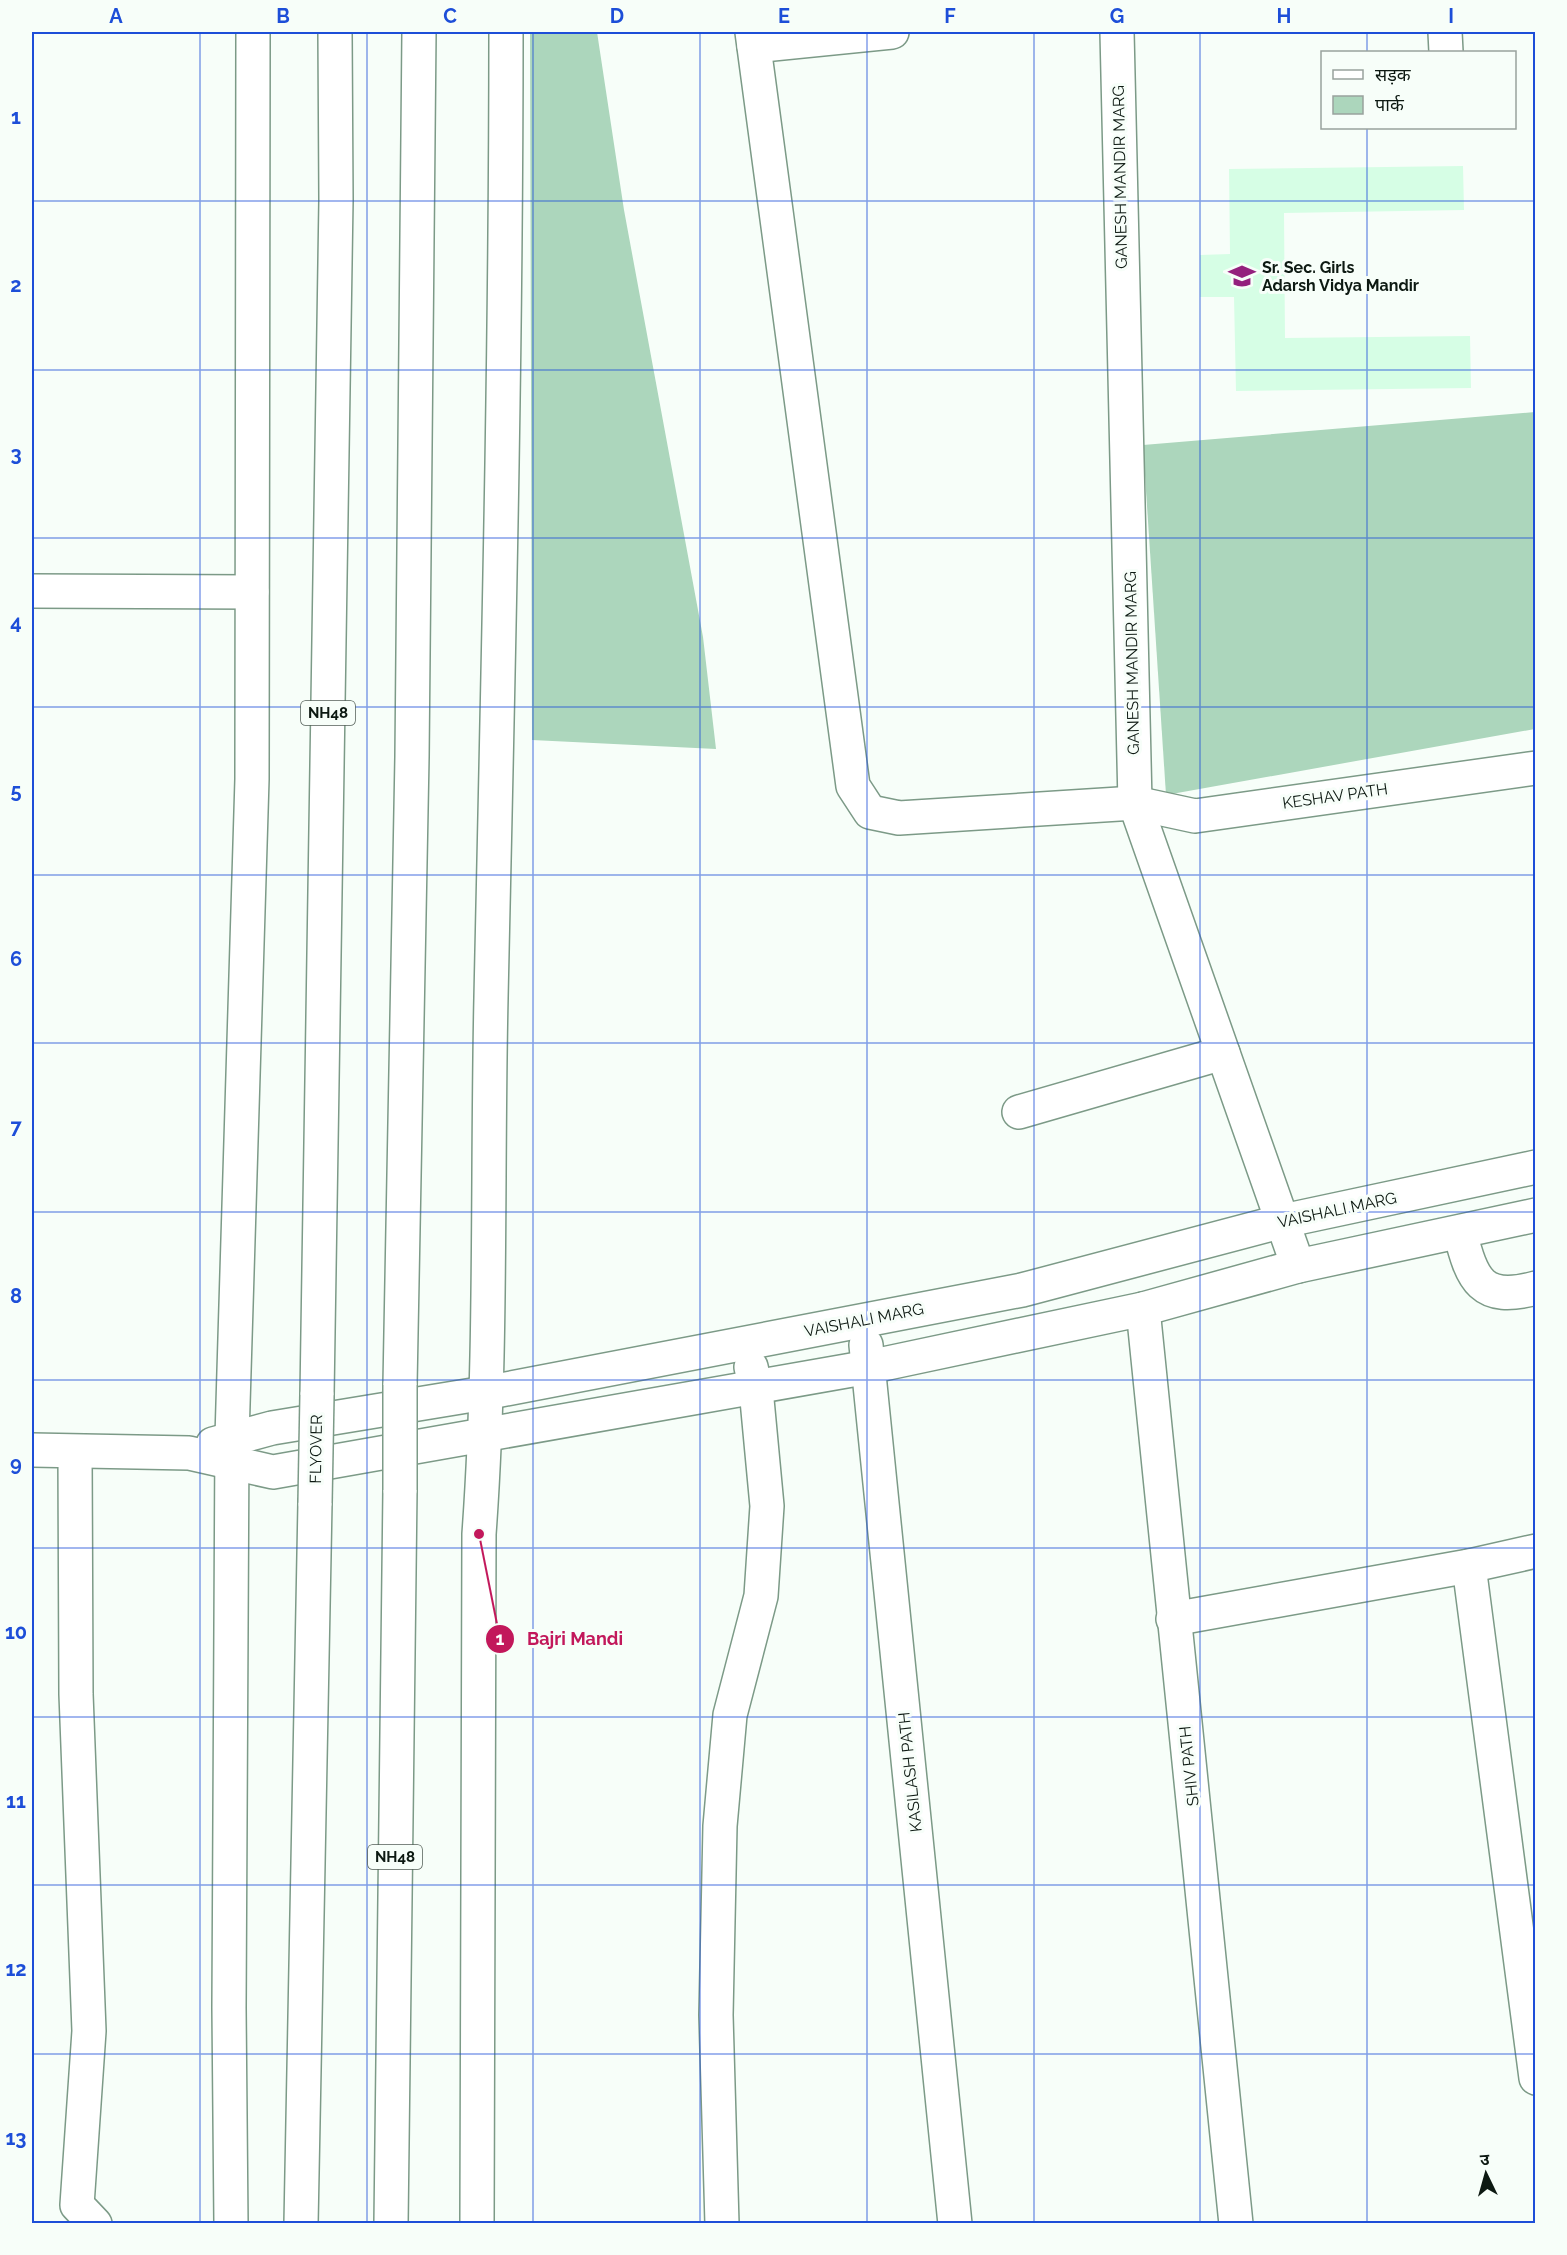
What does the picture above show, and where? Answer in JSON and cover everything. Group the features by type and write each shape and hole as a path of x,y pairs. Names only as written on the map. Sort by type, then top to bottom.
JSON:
{"main road":[{"path":"231,2223 228,2008 232,1451 252,779 253,32"},
{"name":"FLYOVER","path":"301,2223 336,235 335,32"},
{"name":"NH48","path":"391,2223 400,1385 412,757 419,32"},
{"path":"477,2223 479,1534 486,1434 506,293 506,32"},
{"path":"753,39 892,32"},
{"name":"GANESH MANDIR MARG","path":"1117,32 1135,803 1298,1266"},
{"path":"1445,32 1446,51"},
{"name":"KESHAV PATH","path":"753,39 853,786 870,812 899,818 1135,803 1195,816 1536,768"},
{"path":"32,591 252,592"},
{"path":"1019,1112 1223,1053"},
{"path":"232,1451 273,1472 756,1389 1143,1309 1298,1266 1532,1216 1526,1169"},
{"name":"VAISHALI MARG","path":"75,1452 189,1454 232,1451 485,1393 1022,1290 1283,1221 1526,1169"},
{"path":"1460,1232 1467,1258 1478,1280 1492,1292 1514,1294 1536,1288"},
{"name":"SHIV PATH","path":"1143,1309 1236,2223"},
{"name":"KASILASH PATH","path":"862,1321 869,1366 955,2223"},
{"path":"722,2223 716,2015 720,1827 730,1715 761,1596 767,1506 756,1389 744,1343"},
{"path":"32,1450 75,1452 76,1694 89,2031 77,2205 94,2223"},
{"path":"1173,1619 1469,1566 1536,1551"},
{"path":"1469,1566 1536,2078"}],"shaded area":[{"name":"Sr. Sec. Girls Adarsh Vidya Mandir","path":"1463,166 1464,210 1284,213 1285,338 1470,336 1471,388 1236,391 1234,297 1200,297 1200,255 1230,254 1229,169"}],"green space":[{"path":"530,32 597,32 624,210 703,637 716,749 532,740"},
{"path":"1535,412 1535,729 1166,795 1143,445"}],"place":[{"name":"Sr. Sec. Girls Adarsh Vidya Mandir","path":"1242,276"},
{"name":"Bajri Mandi","path":"479,1534"}]}
